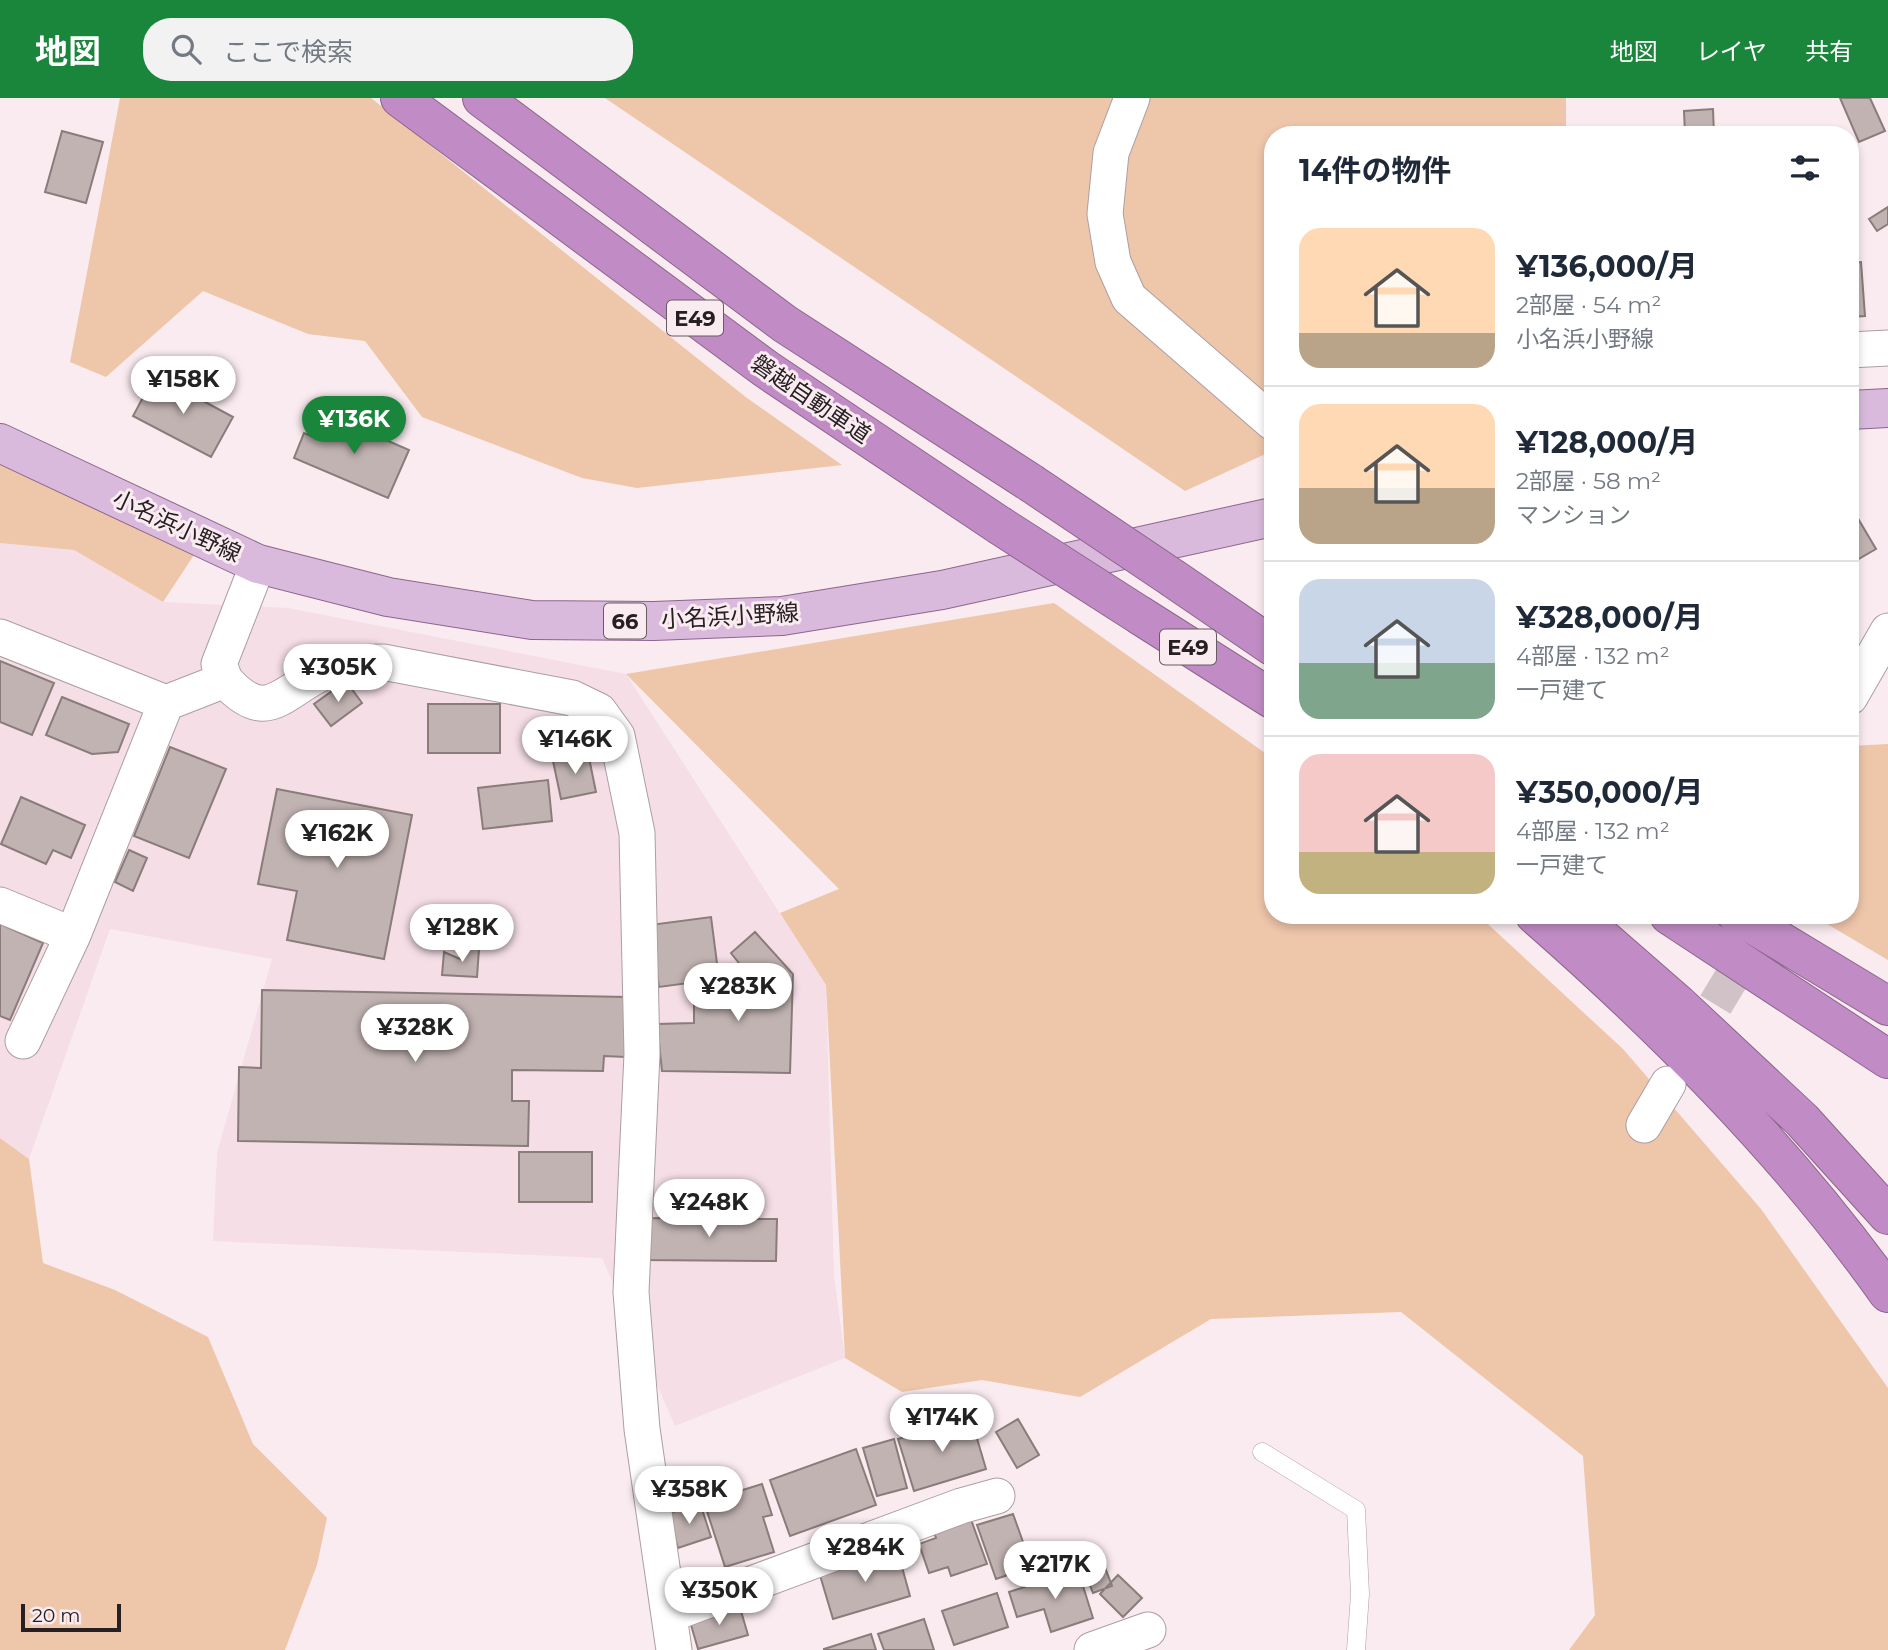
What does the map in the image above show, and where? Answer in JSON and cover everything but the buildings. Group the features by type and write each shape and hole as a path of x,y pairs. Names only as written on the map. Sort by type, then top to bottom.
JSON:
{"highway":[{"name":"磐越自動車道","path":"400,98 766,369 999,525 1236,678"},
{"name":"磐越自動車道","path":"482,98 785,324 1262,637"},
{"path":"1236,678 1264,694"},
{"path":"1236,678 1264,701"},
{"path":"1545,924 1653,1023 1770,1148 1857,1249 1888,1293"},
{"path":"1586,924 1678,1004 1802,1120 1888,1215"},
{"path":"1683,924 1888,1059"},
{"path":"1752,924 1888,1006"}],"main road":[{"path":"1859,410 1888,408"},
{"name":"小名浜小野線","path":"0,443 258,564 388,597 531,620 654,621 782,616 942,590 1264,519"}],"street":[{"path":"1132,98 1111,153 1105,214 1112,262 1129,298 1264,415"},
{"path":"1859,350 1888,348"},
{"path":"258,564 219,664 225,680 242,699 265,704 293,692 322,673 352,662 383,662 572,698 600,711 617,736 637,833 639,898 642,1054 631,1292 642,1429 671,1614 674,1650"},
{"path":"1859,681 1888,631"},
{"path":"0,637 166,704 225,680"},
{"path":"23,1041 73,934 166,704"},
{"path":"0,905 73,934"},
{"path":"1644,1125 1668,1084"},
{"path":"671,1614 961,1506 998,1496"},
{"path":"1092,1650 1148,1630"}],"lane":[{"path":"1262,1451 1356,1510 1360,1594 1356,1650"}],"shaded area":[{"path":"120,98 371,98 747,398 842,465 637,488 582,478 422,417 365,341 308,334 203,291 106,377 70,362"},
{"path":"605,98 1566,98 1566,126 1264,126 1264,455 1185,491"},
{"path":"0,440 196,552 163,602 74,550 0,543"},
{"path":"0,543 74,550 163,602 288,608 626,674 826,985 834,1276 845,1358 675,1426 602,1258 213,1241 217,1153 272,959 110,929 29,1159 0,1138"},
{"path":"1054,603 1264,752 1264,924 1488,924 1623,1049 1761,1209 1888,1388 1888,1650 1569,1650 1595,1615 1583,1456 1401,1312 1211,1319 1080,1397 982,1380 902,1392 845,1358 826,985 780,913 839,889 626,674"},
{"path":"1888,744 1888,960 1827,924 1859,924 1859,746"},
{"path":"0,1138 29,1159 43,1263 115,1290 208,1337 253,1444 327,1518 317,1565 285,1650 0,1650"}],"tunnel":[{"path":"1688,1050 1755,939"}]}
